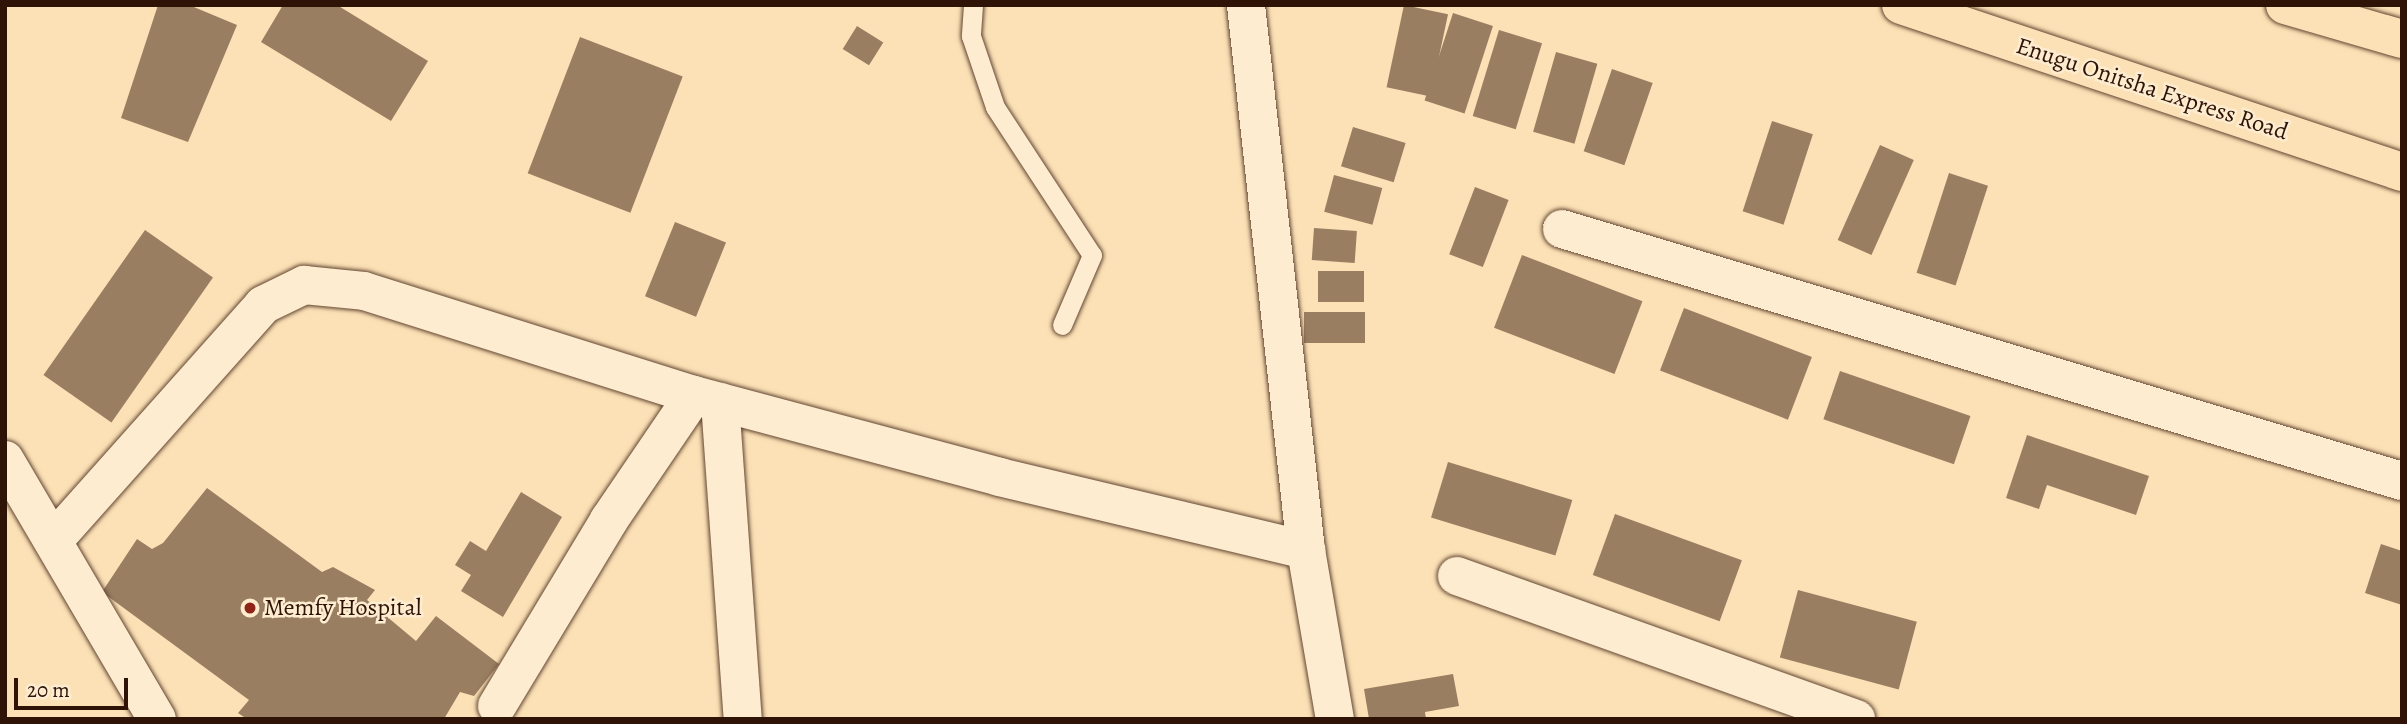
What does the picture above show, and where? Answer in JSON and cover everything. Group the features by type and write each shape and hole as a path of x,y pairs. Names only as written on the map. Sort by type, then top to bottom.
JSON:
{"highway":[{"name":"Enugu Onitsha Express Road","path":"1901,5 2402,172"},
{"path":"2286,5 2402,39"}],"street":[{"path":"1246,5 1306,550 1335,719"},
{"path":"1562,229 2402,481"},
{"path":"53,541 263,305 304,285 364,291 707,399 999,477 1306,550"},
{"path":"497,706 610,520 707,399"},
{"path":"707,399 743,719"},
{"path":"5,460 157,719"},
{"path":"1457,576 1856,719"}],"lane":[{"path":"973,5 971,36 995,107 1092,255 1062,325"}],"building":[{"path":"158,5 189,5 237,25 188,142 121,118"},
{"path":"283,5 337,5 428,61 391,121 261,42"},
{"path":"1404,5 1448,14 1431,97 1387,87"},
{"path":"1453,13 1493,26 1465,113 1425,100"},
{"path":"857,26 883,42 869,65 843,49"},
{"path":"1499,30 1542,43 1516,129 1473,116"},
{"path":"580,37 683,76 630,213 528,173"},
{"path":"1556,52 1597,64 1574,144 1533,132"},
{"path":"1612,69 1653,83 1624,165 1584,151"},
{"path":"1772,121 1813,134 1784,225 1743,211"},
{"path":"1353,127 1406,143 1394,182 1341,166"},
{"path":"1880,145 1914,160 1872,255 1838,240"},
{"path":"1949,173 1988,186 1956,286 1917,273"},
{"path":"1334,175 1382,188 1372,225 1324,212"},
{"path":"1475,187 1509,200 1483,267 1449,254"},
{"path":"675,222 726,243 696,317 645,296"},
{"path":"1314,228 1357,231 1355,263 1312,260"},
{"path":"145,230 213,278 111,423 43,375"},
{"path":"1522,255 1642,301 1614,374 1494,328"},
{"path":"1318,271 1364,271 1364,302 1318,302"},
{"path":"1684,308 1812,357 1788,420 1660,371"},
{"path":"1304,312 1365,312 1365,343 1304,343"},
{"path":"1840,371 1970,416 1954,464 1823,419"},
{"path":"2027,435 2149,476 2136,515 2047,485 2039,509 2006,498"},
{"path":"1448,462 1572,500 1555,555 1431,517"},
{"name":"Memfy Hospital","path":"207,488 322,572 333,567 375,590 367,600 416,641 436,616 499,664 474,696 460,692 444,719 247,719 238,713 249,700 102,592 137,539 152,549 163,543"},
{"path":"521,492 562,517 503,617 461,591 471,575 455,565 470,541 486,551"},
{"path":"1615,514 1742,560 1720,621 1593,575"},
{"path":"2381,544 2402,551 2402,605 2365,593"},
{"path":"1798,590 1917,622 1899,689 1780,658"},
{"path":"1453,674 1459,706 1425,712 1426,719 1369,719 1364,689"}],"place":[{"name":"Memfy Hospital","path":"250,608"}]}
